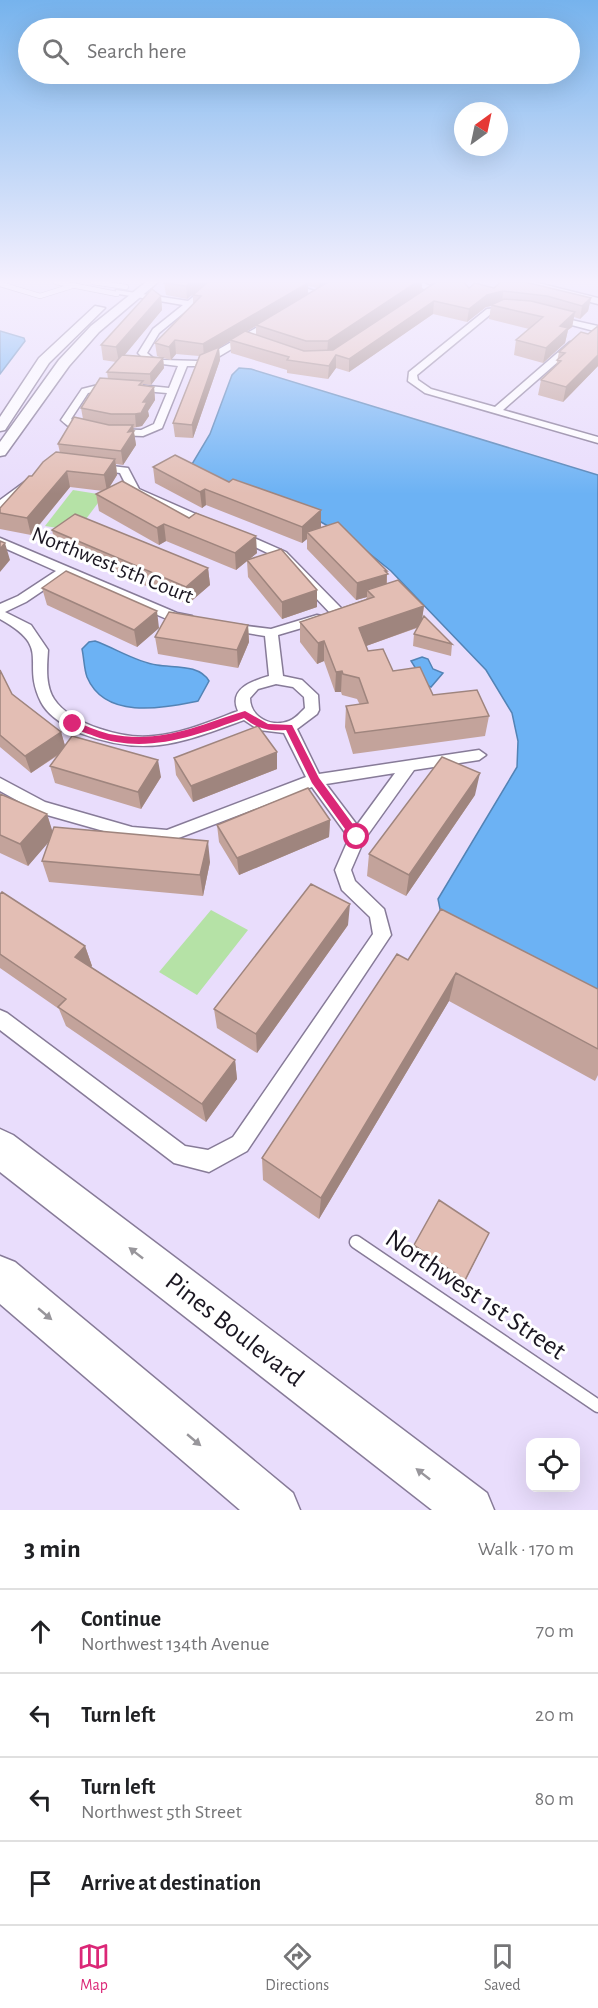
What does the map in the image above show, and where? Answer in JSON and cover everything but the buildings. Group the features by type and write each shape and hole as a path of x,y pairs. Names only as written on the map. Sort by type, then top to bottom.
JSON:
{"highway":[{"name":"Pines Boulevard","path":"0,1148 470,1510"},
{"path":"0,1277 276,1510"}],"street":[{"path":"0,427 3,413 52,352"},
{"path":"0,453 74,352"},
{"path":"142,352 144,356 156,362 183,365 206,362 222,352"},
{"path":"439,352 412,374 413,381 428,391 598,440"},
{"path":"496,411 566,352"},
{"path":"174,391 97,386 85,391 66,420 73,426 143,434 158,426 174,391 183,365"},
{"path":"3,413 28,416"},
{"path":"79,465 124,470 134,491 282,555 343,611 271,633 276,679"},
{"path":"0,506 40,475"},
{"name":"Northwest 5th Court","path":"0,542 174,617 196,620"},
{"path":"66,570 0,612 26,628 41,650 39,675 48,702 73,724 106,737 152,741 188,735 245,714"},
{"name":"Northwest 5th Court","path":"218,624 271,633"},
{"path":"276,679 297,683 311,694 313,702 307,717 289,727 268,728 258,725 245,714 243,698 247,691 255,685 276,679"},
{"path":"289,727 315,780 357,837"},
{"path":"0,784 40,807 132,832 168,836 315,780 478,755"},
{"path":"0,1019 181,1155 209,1161 240,1144 382,935 378,915 348,885 343,870 357,837 410,765"}],"lane":[{"name":"Northwest 1st Street","path":"356,1242 598,1406"}],"green space":[{"path":"73,490 104,495 77,531 45,526"},
{"path":"211,910 248,930 197,995 159,972"}],"water":[{"path":"0,352 16,352 0,374"},
{"path":"239,368 251,369 598,475 598,996 441,914 438,899 517,767 518,741 512,713 486,670 391,571 354,541 321,522 199,470 192,464 210,434 232,375"},
{"path":"95,641 149,663 193,669 209,681 198,701 152,708 121,705 107,700 95,691 87,677 82,649 89,642"},
{"path":"422,657 428,659 433,669 443,673 431,687 426,685 411,661"}],"route":[{"path":"73,724 106,737 152,741 188,735 245,714 258,725 268,728 289,727 315,780 357,837"}]}
